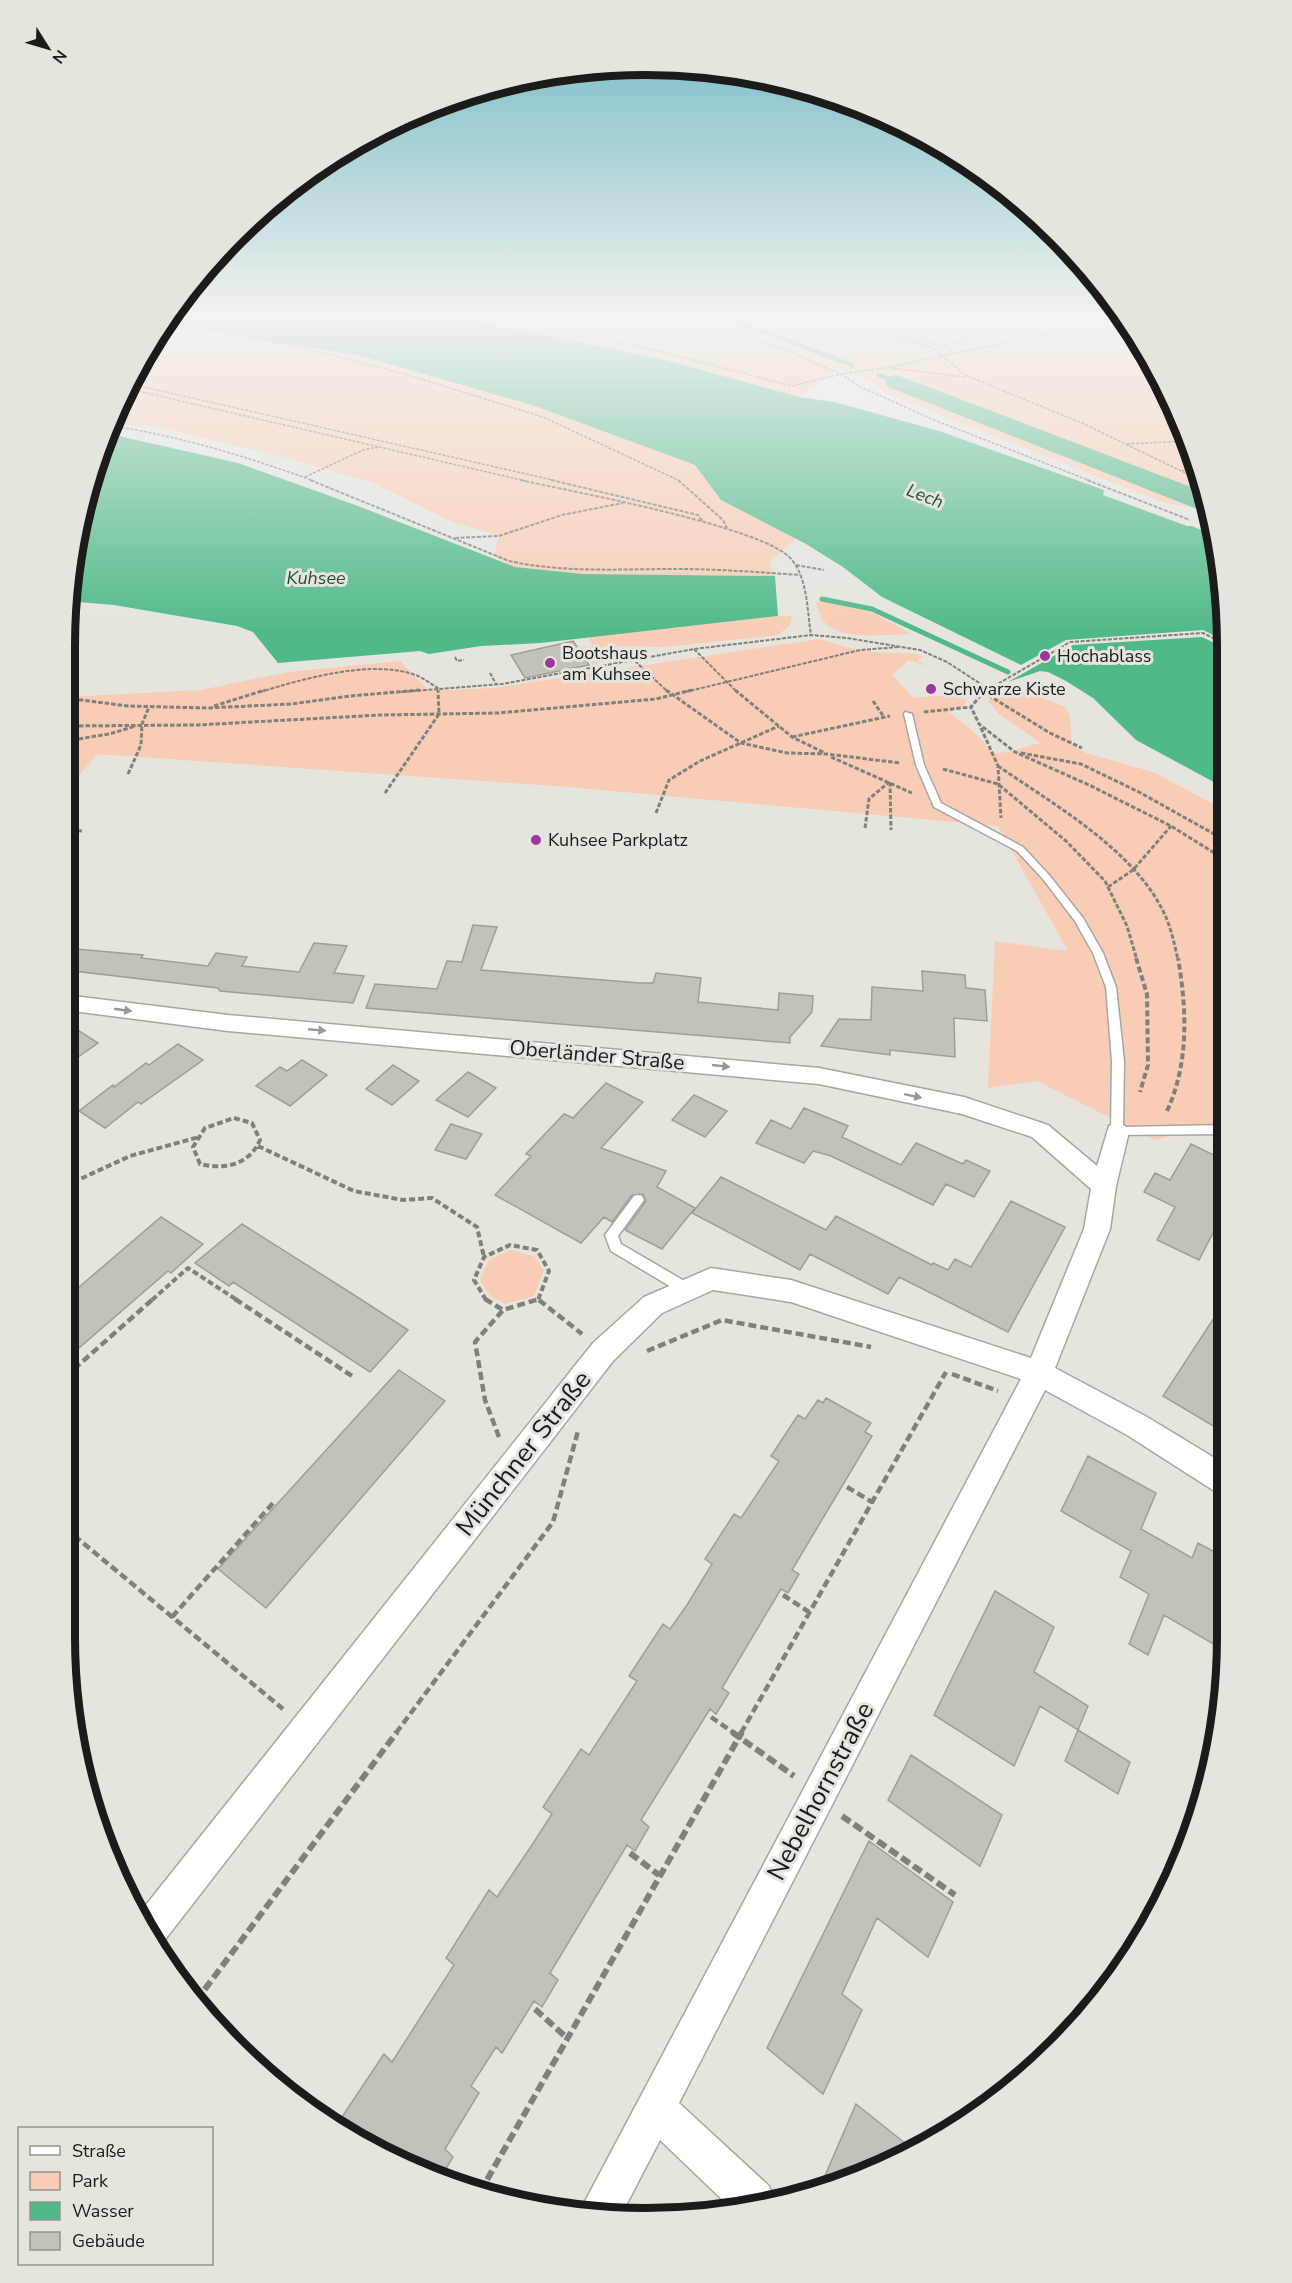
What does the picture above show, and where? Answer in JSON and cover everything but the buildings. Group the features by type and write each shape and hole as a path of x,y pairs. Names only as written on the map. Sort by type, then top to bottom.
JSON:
{"street":[{"name":"Oberländer Straße","path":"75,1003 228,1023 819,1076 963,1106 1040,1131 1104,1186"},
{"path":"1117,1132 1104,1186 1097,1229 1031,1387 1137,1426 1217,1476"},
{"name":"Münchner Straße","path":"153,1925 603,1352 653,1305 711,1279 791,1290 1031,1387"},
{"name":"Nebelhornstraße","path":"603,2206 1031,1387"},
{"path":"655,2108 751,2198"}],"lane":[{"path":"908,714 920,765 937,805 1020,849 1046,877 1079,920 1098,953 1111,987 1118,1061 1117,1132 1217,1130"},
{"path":"638,1200 611,1234 616,1246 688,1290"}],"path":[{"path":"272,422 727,528 785,553 795,564 800,575 811,635"},
{"path":"295,422 698,515 703,522"},
{"path":"552,422 633,461 676,478 723,519 727,528"},
{"path":"938,422 1190,520"},
{"path":"1075,422 1191,476"},
{"path":"118,427 151,431 250,457 305,477 509,561 532,566 568,569 643,571 716,569 800,575"},
{"path":"1127,444 1150,441 1180,442"},
{"path":"305,477 363,450 380,446"},
{"path":"1182,471 1189,468"},
{"path":"451,538 499,536 562,515 623,503"},
{"path":"795,564 824,570"},
{"path":"792,737 884,717 971,707 987,688 1070,642 1203,633 1217,640"},
{"path":"75,699 149,706 207,708 291,704 496,684 694,649 811,635 909,647 947,662 987,688"},
{"path":"75,726 196,725 560,709 672,696 860,650 909,647"},
{"path":"694,649 726,683 792,737 937,805"},
{"path":"455,657 457,661 464,660"},
{"path":"634,660 672,696 741,743 787,753 827,754"},
{"path":"207,708 287,684 364,669 416,674 427,678 438,688 439,714 385,793"},
{"path":"490,673 496,684"},
{"path":"983,692 1050,733 1082,748"},
{"path":"873,701 884,717"},
{"path":"128,774 141,745 142,724 149,706"},
{"path":"971,707 998,766 1003,838"},
{"path":"75,740 110,734 142,724"},
{"path":"979,724 1015,752 1172,826 1217,855"},
{"path":"657,813 669,780 700,761 779,726"},
{"path":"1015,752 1081,764 1139,792 1217,836"},
{"path":"998,766 1086,828 1133,870 1161,907 1174,941 1182,980 1185,1026 1179,1084 1166,1112 1152,1130"},
{"path":"865,828 869,799 890,782"},
{"path":"890,782 891,830"},
{"path":"1108,887 1133,870 1172,826"},
{"path":"75,831 82,831"},
{"path":"234,1118 252,1123 260,1140 258,1146 249,1158 224,1169 201,1164 193,1147 205,1128 234,1118"},
{"path":"75,1181 117,1161 166,1143 200,1137"},
{"path":"258,1146 354,1191 403,1200 432,1198 477,1227 484,1257 474,1280 486,1301 503,1310"},
{"path":"484,1257 510,1245 537,1250 549,1271 539,1300"},
{"path":"75,1368 188,1268 352,1376"},
{"path":"511,1468 485,1400 475,1342 503,1310 539,1300"},
{"path":"539,1300 603,1352"},
{"path":"642,1352 722,1320 881,1348"},
{"path":"935,1368 1031,1387"},
{"path":"484,2185 946,1372"},
{"path":"201,1994 553,1522 579,1428"},
{"path":"847,1487 872,1502"},
{"path":"172,1617 274,1502"},
{"path":"75,1536 307,1729"},
{"path":"783,1595 809,1612"},
{"path":"711,1717 955,1895"},
{"path":"630,1853 659,1875"},
{"path":"535,2009 567,2038"}],"green space":[{"path":"121,422 577,422 695,465 721,500 796,539 769,562 775,576 583,574 515,567 494,556 499,536 453,522 371,482 272,454 156,427 120,424"},
{"path":"956,422 1171,422 1187,462 1200,509 1165,503"},
{"path":"821,601 870,611 911,634 864,635 839,631 830,627 822,618 816,602"},
{"path":"792,616 790,625 778,635 665,647 606,646 613,660 592,664 580,648 593,646 588,636"},
{"path":"819,639 867,651 922,656 918,661 935,668 909,660 892,675 914,698 947,695 967,700 965,705 949,712 977,735 993,753 1041,743 999,714 988,701 992,694 1007,684 1065,707 1070,715 1072,745 1086,753 1153,772 1217,806 1217,1124 1155,1140 1037,1081 988,1088 995,941 1068,951 998,826 569,787 97,754 75,781 75,697 201,690 288,672 400,661 429,691 493,688"},
{"path":"510,1250 534,1256 544,1271 534,1296 505,1304 490,1296 480,1280 489,1260"}],"water":[{"name":"Lech","path":"577,422 905,422 939,431 1104,490 1103,495 1205,532 1212,571 1217,637 1203,630 1066,640 1021,665 882,597 843,567 806,544 721,500 695,465"},
{"name":"Kuhsee","path":"115,435 238,463 358,506 515,567 583,574 775,576 778,616 540,643 481,646 429,654 420,651 278,663 253,632 237,626 114,605 77,602 80,571 94,498"},
{"path":"1202,637 1217,644 1217,784 1136,740 1093,698 1048,672 1040,671 1008,682 1073,645"}],"waterway":[{"path":"998,422 1198,500"},
{"path":"822,599 872,609 1008,672"}],"place":[{"name":"Hochablass","path":"1045,656"},
{"name":"Bootshaus am Kuhsee","path":"550,663"},
{"name":"Schwarze Kiste","path":"931,689"},
{"name":"Kuhsee Parkplatz","path":"536,840"}]}
